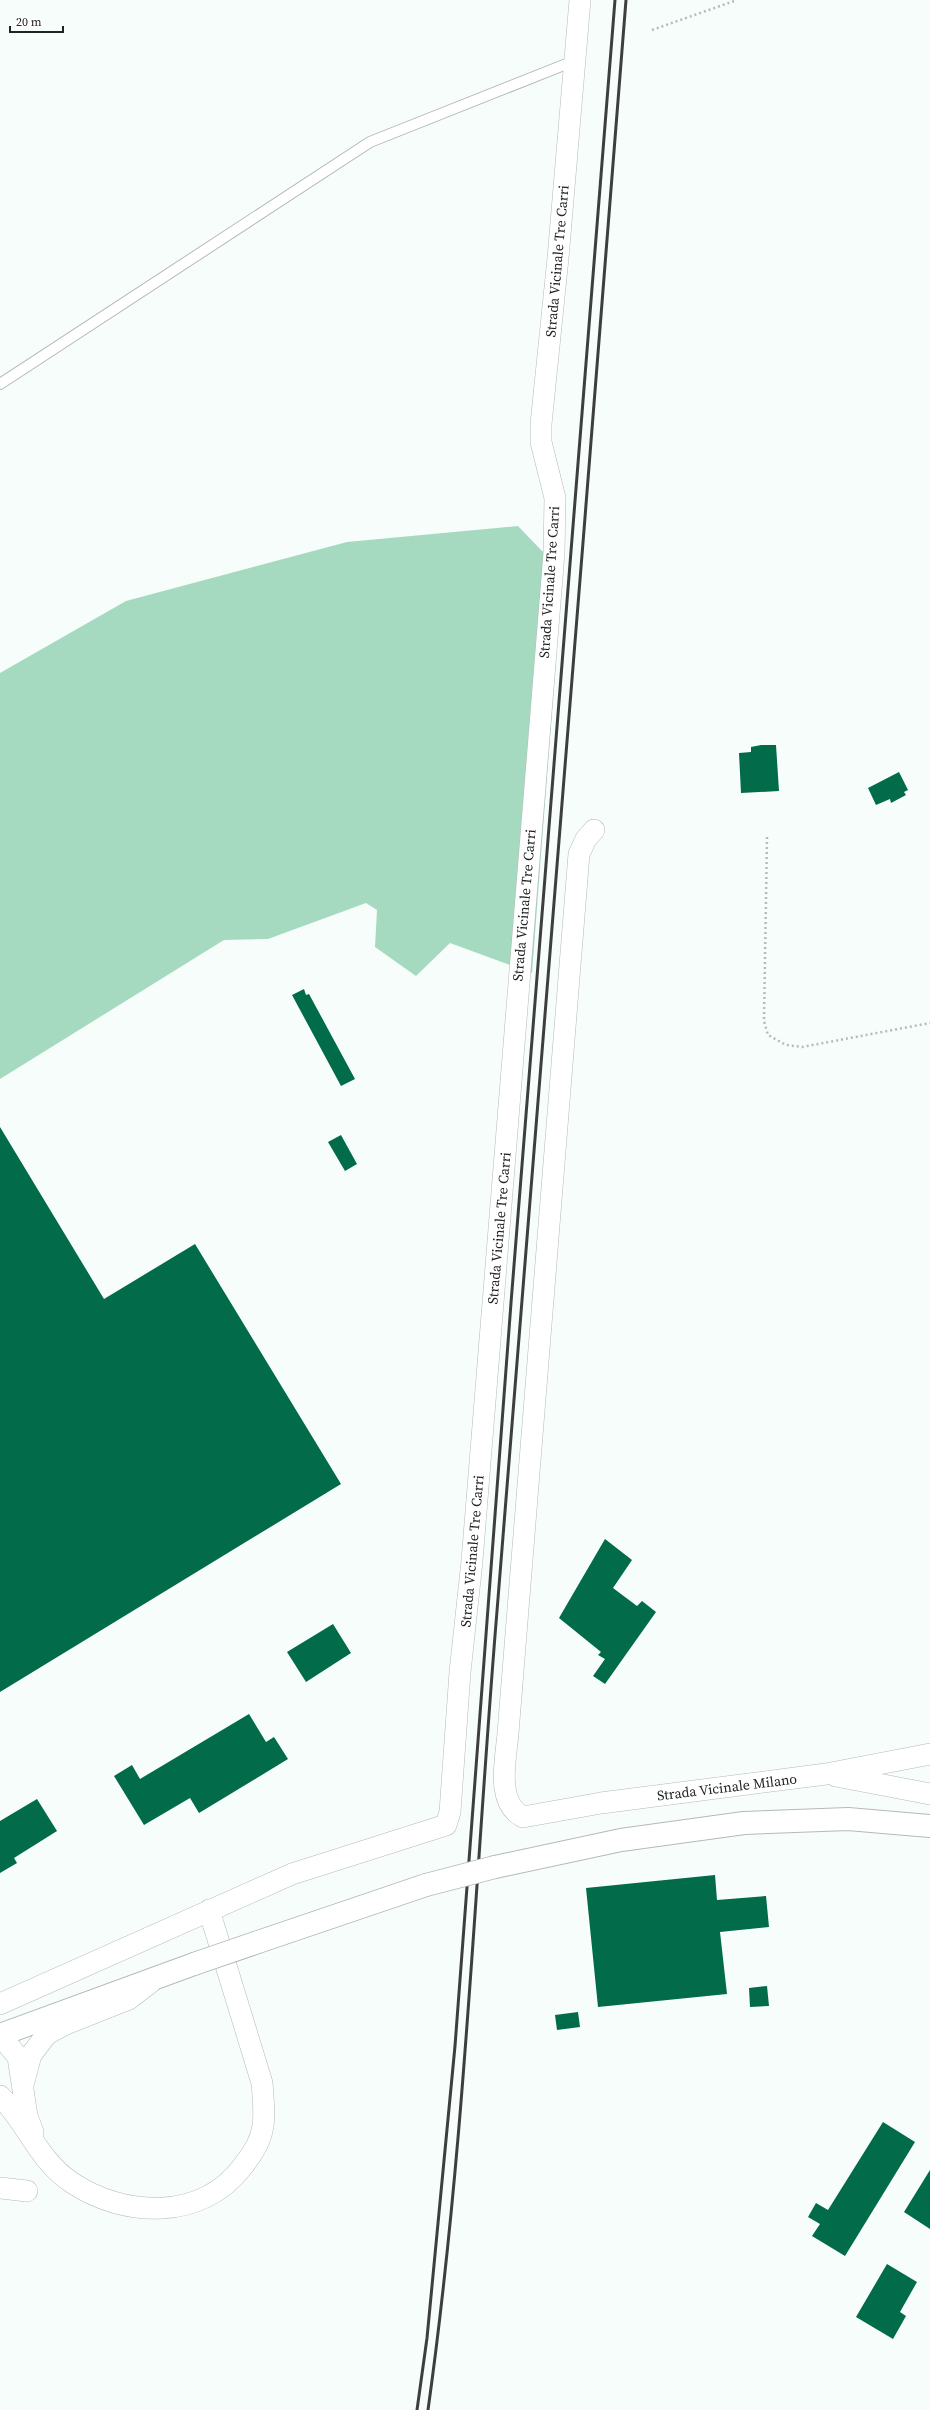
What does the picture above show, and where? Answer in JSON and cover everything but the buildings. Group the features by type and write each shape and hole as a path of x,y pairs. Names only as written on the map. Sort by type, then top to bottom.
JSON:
{"main road":[{"path":"848,1819 874,1812 930,1812"},
{"path":"0,2036 194,1964 426,1886 495,1867 568,1850 669,1832 744,1824 848,1819 930,1826"}],"street":[{"name":"Strada Vicinale Tre Carri","path":"209,1910 299,1872 434,1830 446,1825 450,1812 554,553 555,498 541,442 541,424 558,266 580,0"},
{"name":"Strada Vicinale Milano","path":"594,830 586,839 579,854 507,1747 505,1775 508,1804 514,1812 523,1817 601,1803 826,1774 930,1754"},
{"path":"826,1774 930,1794"},
{"path":"0,2004 209,1910 262,2084 263,2126 259,2142 249,2159 224,2187 192,2205 152,2208 112,2202 86,2191 69,2181 53,2168 6,2103 0,2084"},
{"path":"23,2085 31,2054 47,2034 66,2024 129,2000 155,1978"},
{"path":"0,2036 18,2057 27,2116 40,2151"},
{"path":"0,2188 27,2191"}],"lane":[{"path":"0,384 370,142 574,61"}],"path":[{"path":"652,30 737,0"},
{"path":"767,837 764,1021 768,1035 786,1045 802,1047 930,1023"}],"green space":[{"path":"518,526 542,551 564,553 532,973 450,943 416,976 375,947 377,910 366,903 268,939 224,940 0,1079 0,673 126,601 347,542"}],"railway":[{"path":"417,2410 427,2338 455,2046 511,1303 615,0"},
{"path":"428,2410 441,2310 460,2111 489,1711 626,0"}]}
